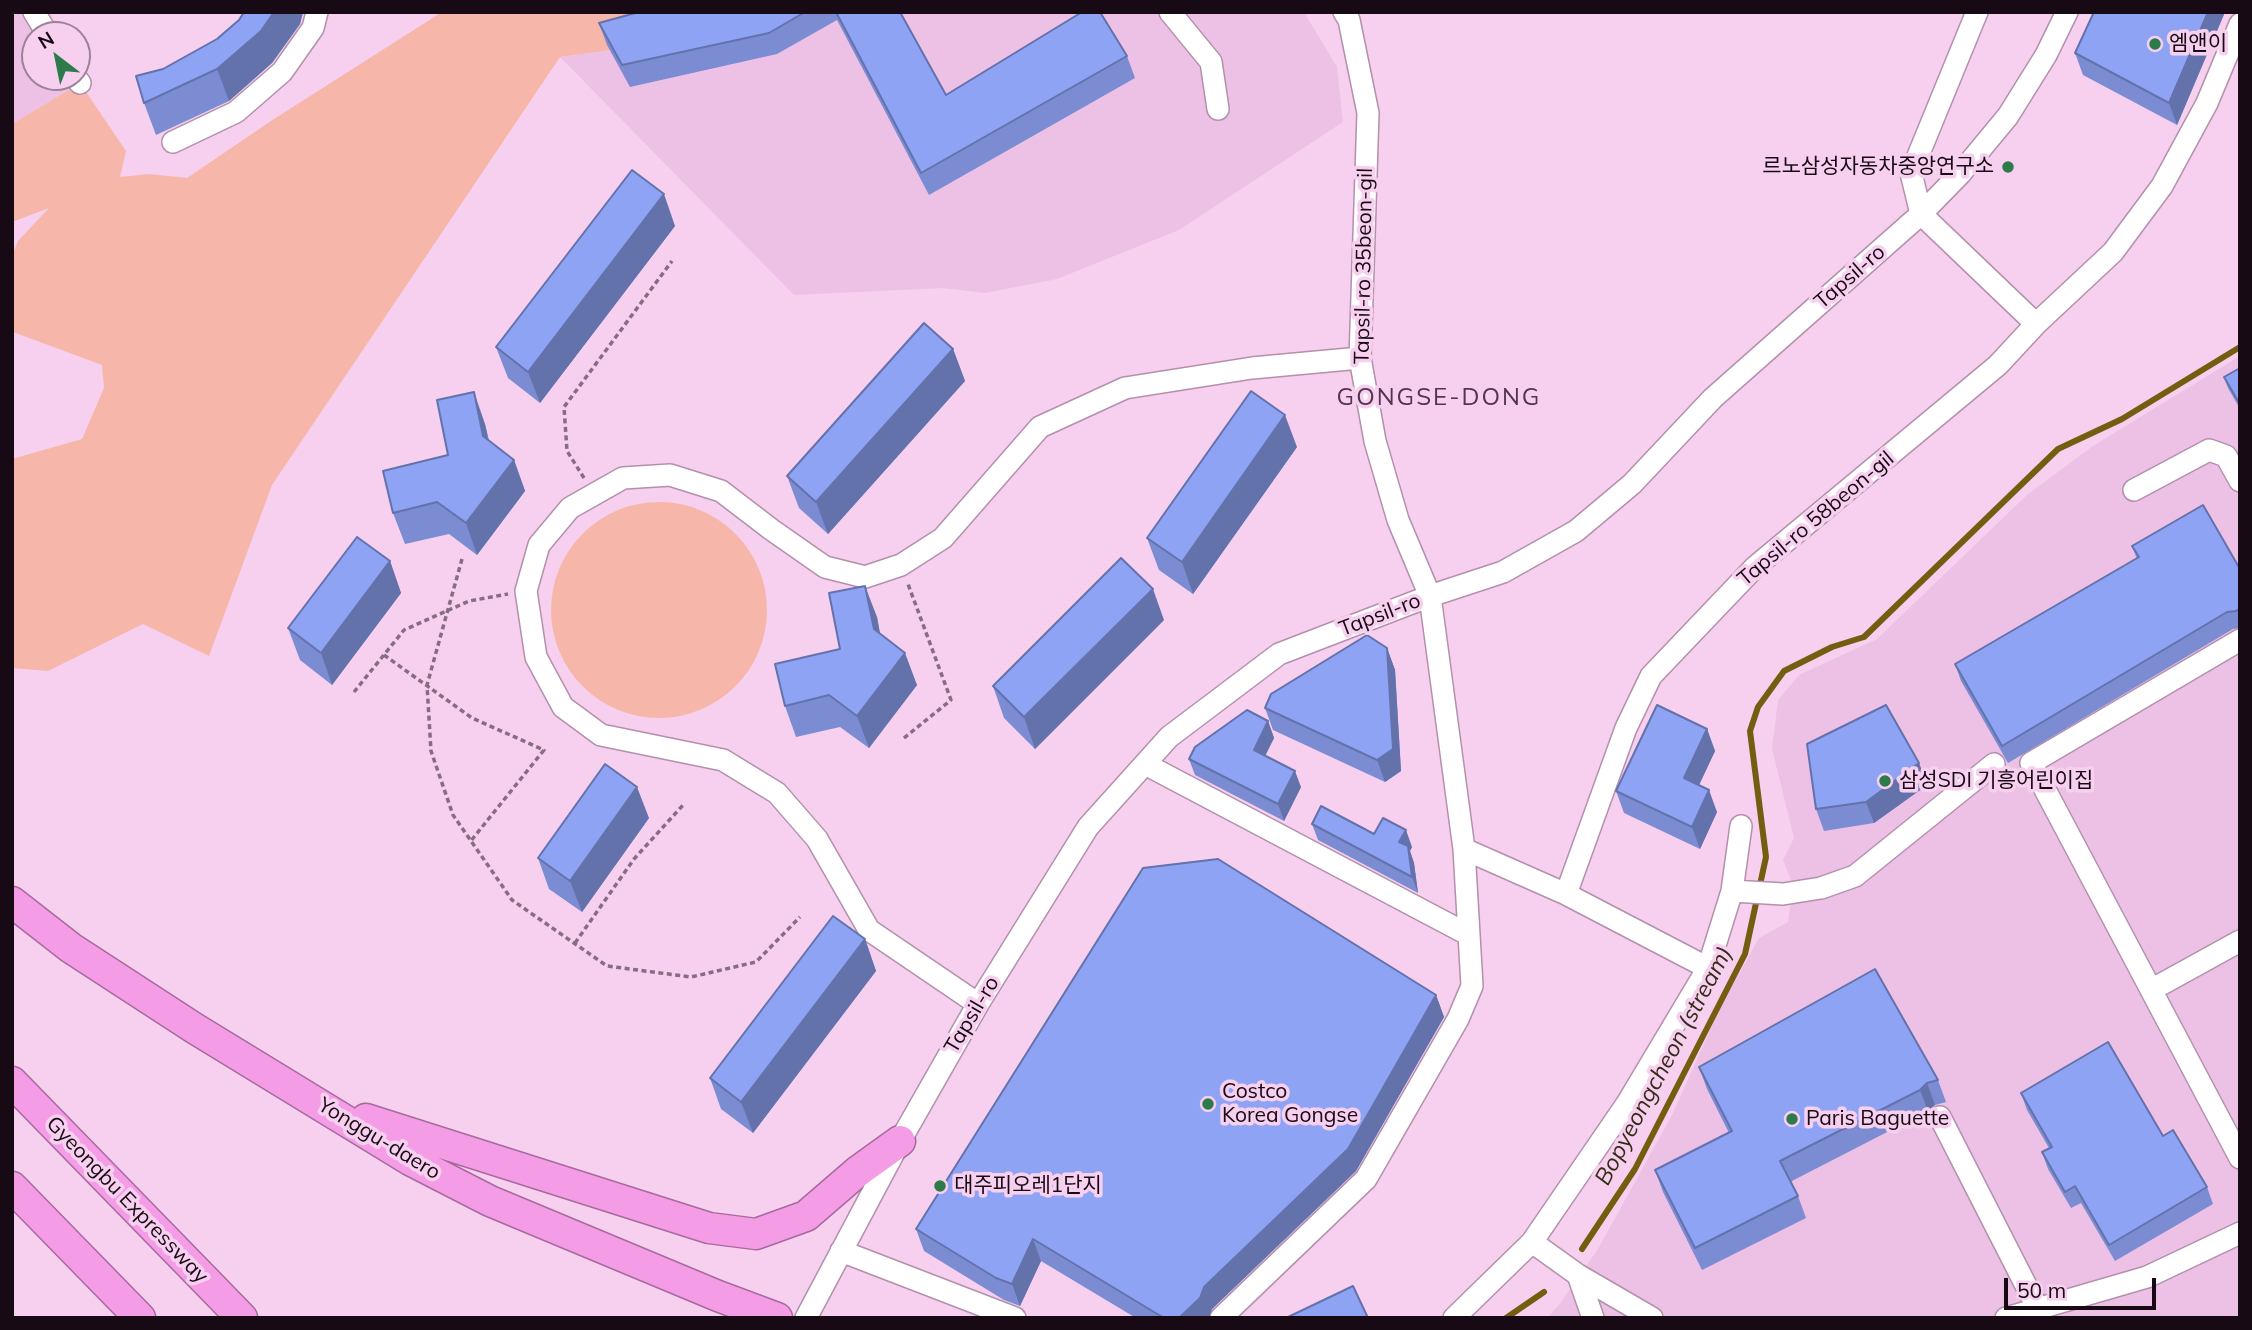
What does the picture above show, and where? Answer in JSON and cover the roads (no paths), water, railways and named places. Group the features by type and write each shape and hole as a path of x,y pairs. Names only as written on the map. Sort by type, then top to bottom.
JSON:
{"highway":[{"name":"Yonggu-daero","path":"12,902 71,948 194,1028 410,1160 490,1201 777,1318"},
{"name":"Gyeongbu Expressway","path":"12,1082 242,1318"},
{"path":"323,1105 709,1228 756,1234 806,1216 857,1172 900,1140"},
{"path":"12,1187 140,1318"}],"street":[{"path":"173,142 236,112 282,72 313,28 317,12"},
{"path":"1170,12 1211,62 1218,109"},
{"name":"Tapsil-ro 35beon-gil","path":"1221,1318 1366,1179 1458,1019 1472,986 1464,849 1430,596 1398,520 1375,442 1360,358 1368,113 1349,20 1345,12"},
{"path":"1977,12 1912,173 1920,214 2036,324"},
{"name":"Tapsil-ro","path":"806,1318 900,1140 978,1004 1088,827 1169,737 1279,654 1430,596 1503,572 1576,531 1632,484 1713,398 1920,214 1960,174 2008,116 2046,55 2067,12"},
{"name":"Tapsil-ro 58beon-gil","path":"1566,894 1626,728 1651,676 1755,567 1998,365 2036,324 2113,252 2162,186 2207,103 2240,24"},
{"path":"978,1004 869,930 817,839 778,793 723,760 601,735 563,707 536,657 526,591 539,545 570,508 622,478 670,475 722,491 825,567 865,577 901,565 943,538 1040,427 1125,388 1252,368 1360,358"},
{"path":"2134,490 2209,450 2226,456 2240,481"},
{"path":"2240,640 2031,762 2240,1158"},
{"path":"1145,764 1469,935"},
{"path":"1732,891 1783,894 1821,888 1855,876 1994,764"},
{"path":"1454,1318 1532,1242 1628,1102 1708,968 1732,891 1741,826"},
{"path":"1464,849 1566,894 1708,968"},
{"path":"2151,990 2240,941"},
{"path":"1940,1117 2038,1309"},
{"path":"2007,1318 2147,1278 2240,1233"},
{"path":"1532,1242 1578,1275 1652,1318"},
{"path":"841,1251 1015,1318"},
{"path":"1578,1275 1593,1318"}],"waterway":[{"name":"Bopyeongcheon (stream)","path":"1582,1249 1635,1169 1745,954 1766,857 1750,731 1758,707 1784,671 1832,647 1864,637 2058,449 2122,419 2240,347"},
{"name":"Bopyeongcheon (stream)","path":"1506,1318 1544,1292"}],"place":[{"name":"엠앤이","path":"2155,44"},
{"name":"르노삼성자동차중앙연구소","path":"2008,167"},
{"name":"삼성SDI 기흥어린이집","path":"1885,781"},
{"name":"Costco Korea Gongse","path":"1208,1104"},
{"name":"Paris Baguette","path":"1792,1119"},
{"name":"대주피오레1단지","path":"940,1186"}],"district":[{"name":"GONGSE-DONG","path":"1439,398"}]}
